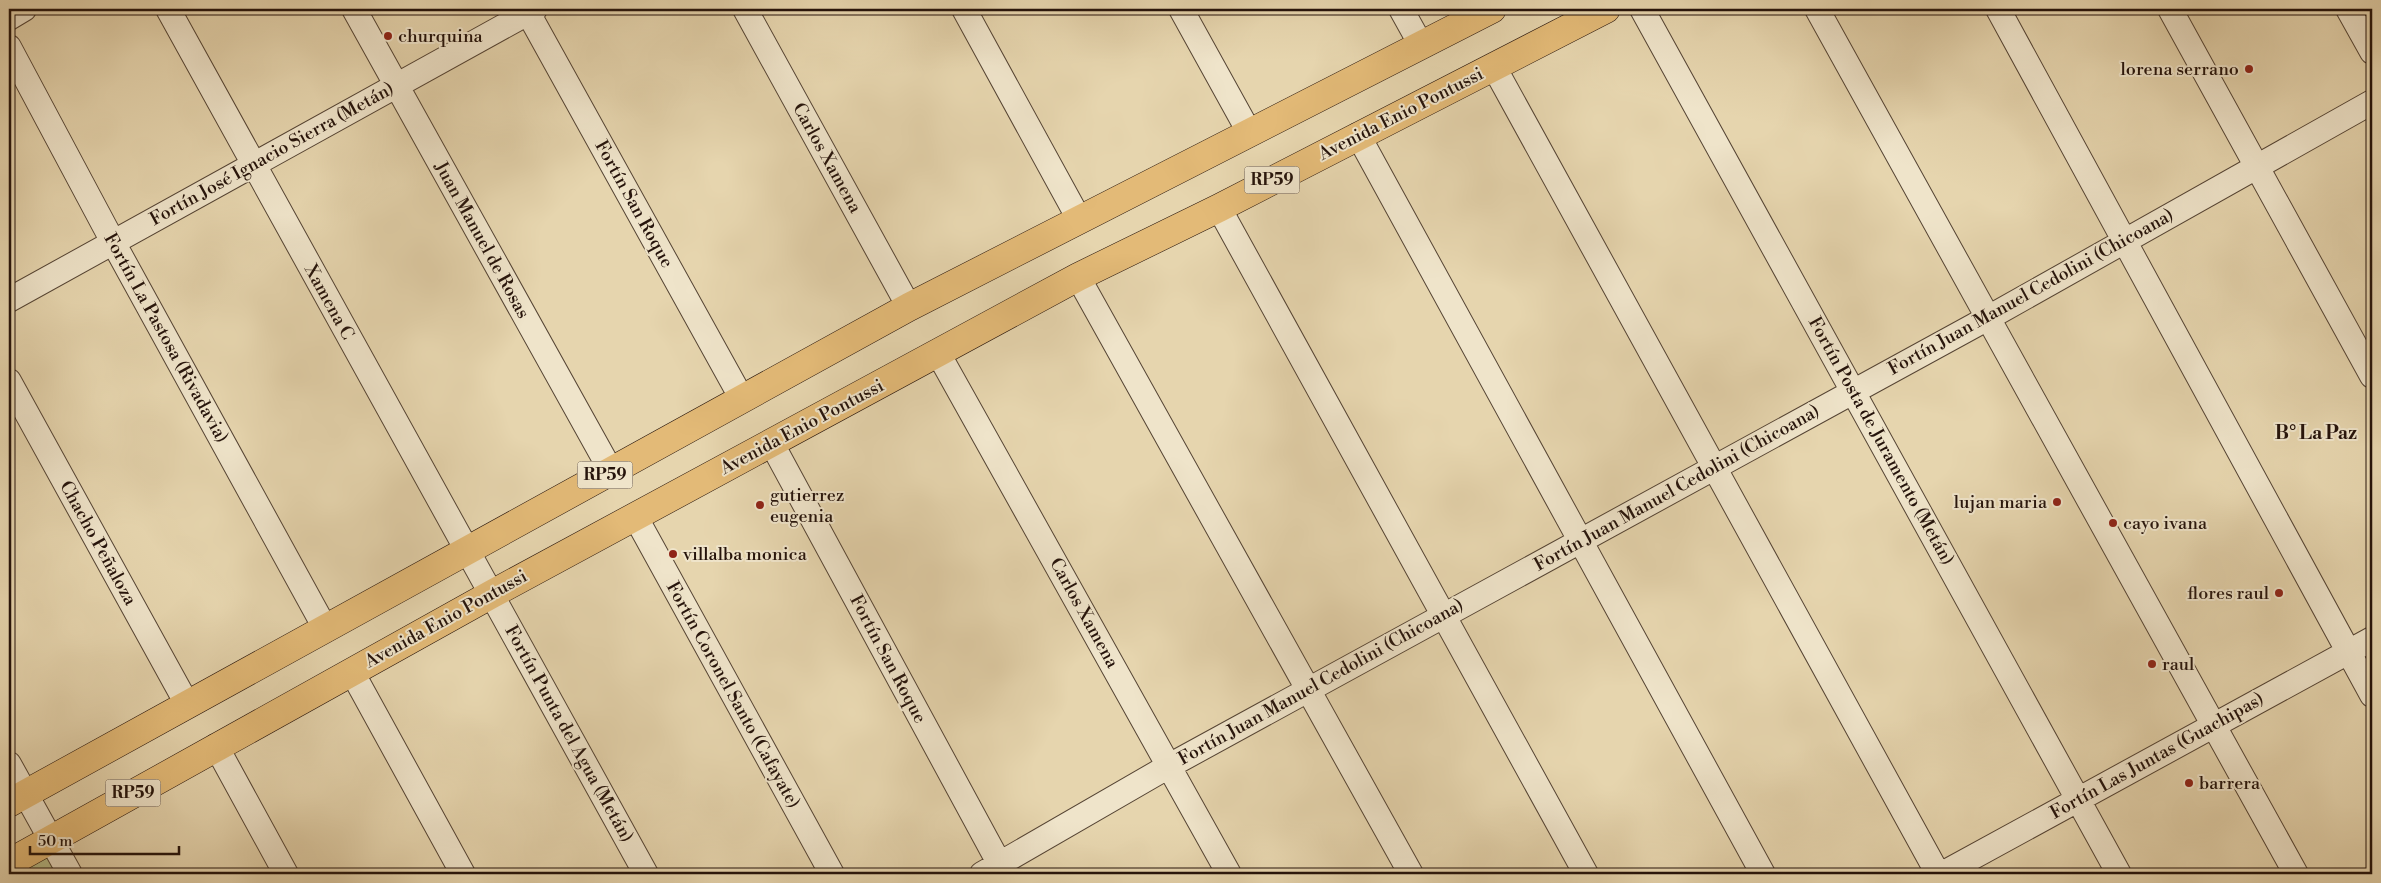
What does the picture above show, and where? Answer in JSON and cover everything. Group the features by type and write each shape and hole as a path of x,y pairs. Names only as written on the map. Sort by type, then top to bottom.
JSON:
{"main road":[{"name":"RP59","path":"17,798 909,307 1492,9"},
{"name":"Avenida Enio Pontussi","path":"9,863 492,594 1078,277 1219,208 1606,9"}],"street":[{"path":"9,18 24,9"},
{"name":"Xamena C","path":"168,9 492,594"},
{"name":"Juan Manuel de Rosas","path":"354,9 611,471"},
{"name":"Carlos Xamena","path":"745,9 909,307"},
{"path":"964,9 1079,219"},
{"path":"1181,9 1249,132"},
{"path":"1401,9 1421,45"},
{"name":"Fortín Posta de Juramento (Metán)","path":"1642,9 1854,390 2118,874"},
{"path":"1817,9 2296,874"},
{"path":"1998,9 2372,695"},
{"path":"2170,9 2372,376"},
{"path":"2348,9 2372,52"},
{"name":"Fortín José Ignacio Sierra (Metán)","path":"9,300 530,10"},
{"name":"Fortín San Roque","path":"530,10 742,399"},
{"name":"Fortín La Pastosa (Rivadavia)","path":"9,47 113,242 325,628"},
{"path":"1494,67 1716,467 1938,874"},
{"name":"Fortín Juan Manuel Cedolini (Chicoana)","path":"995,871 1169,766 1988,318 2372,102"},
{"path":"1358,135 1763,874"},
{"path":"1219,208 1442,616 1586,874"},
{"path":"1078,277 1411,874"},
{"name":"Carlos Xamena","path":"938,352 1229,874"},
{"name":"Chacho Peñaloza","path":"9,381 187,704"},
{"name":"Fortín San Roque","path":"772,444 995,871"},
{"name":"Fortín Coronel Santo (Cafayate)","path":"635,516 832,874"},
{"name":"Fortín Punta del Agua (Metán)","path":"492,594 646,874"},
{"name":"Fortín Las Juntas (Guachipas)","path":"1942,874 2372,639"},
{"path":"352,672 463,874"},
{"path":"216,746 286,874"},
{"path":"9,764 17,798 50,839 70,874"}],"green space":[{"path":"49,847 64,874 9,874"}],"place":[{"name":"churquina","path":"388,36"},
{"name":"lorena serrano","path":"2249,69"},
{"name":"lujan maria","path":"2057,502"},
{"name":"gutierrez eugenia","path":"760,505"},
{"name":"cayo ivana","path":"2113,523"},
{"name":"villalba monica","path":"673,554"},
{"name":"flores raul","path":"2279,593"},
{"name":"raul","path":"2152,664"},
{"name":"barrera","path":"2189,783"}],"district":[{"name":"B° La Paz","path":"2316,433"}]}
